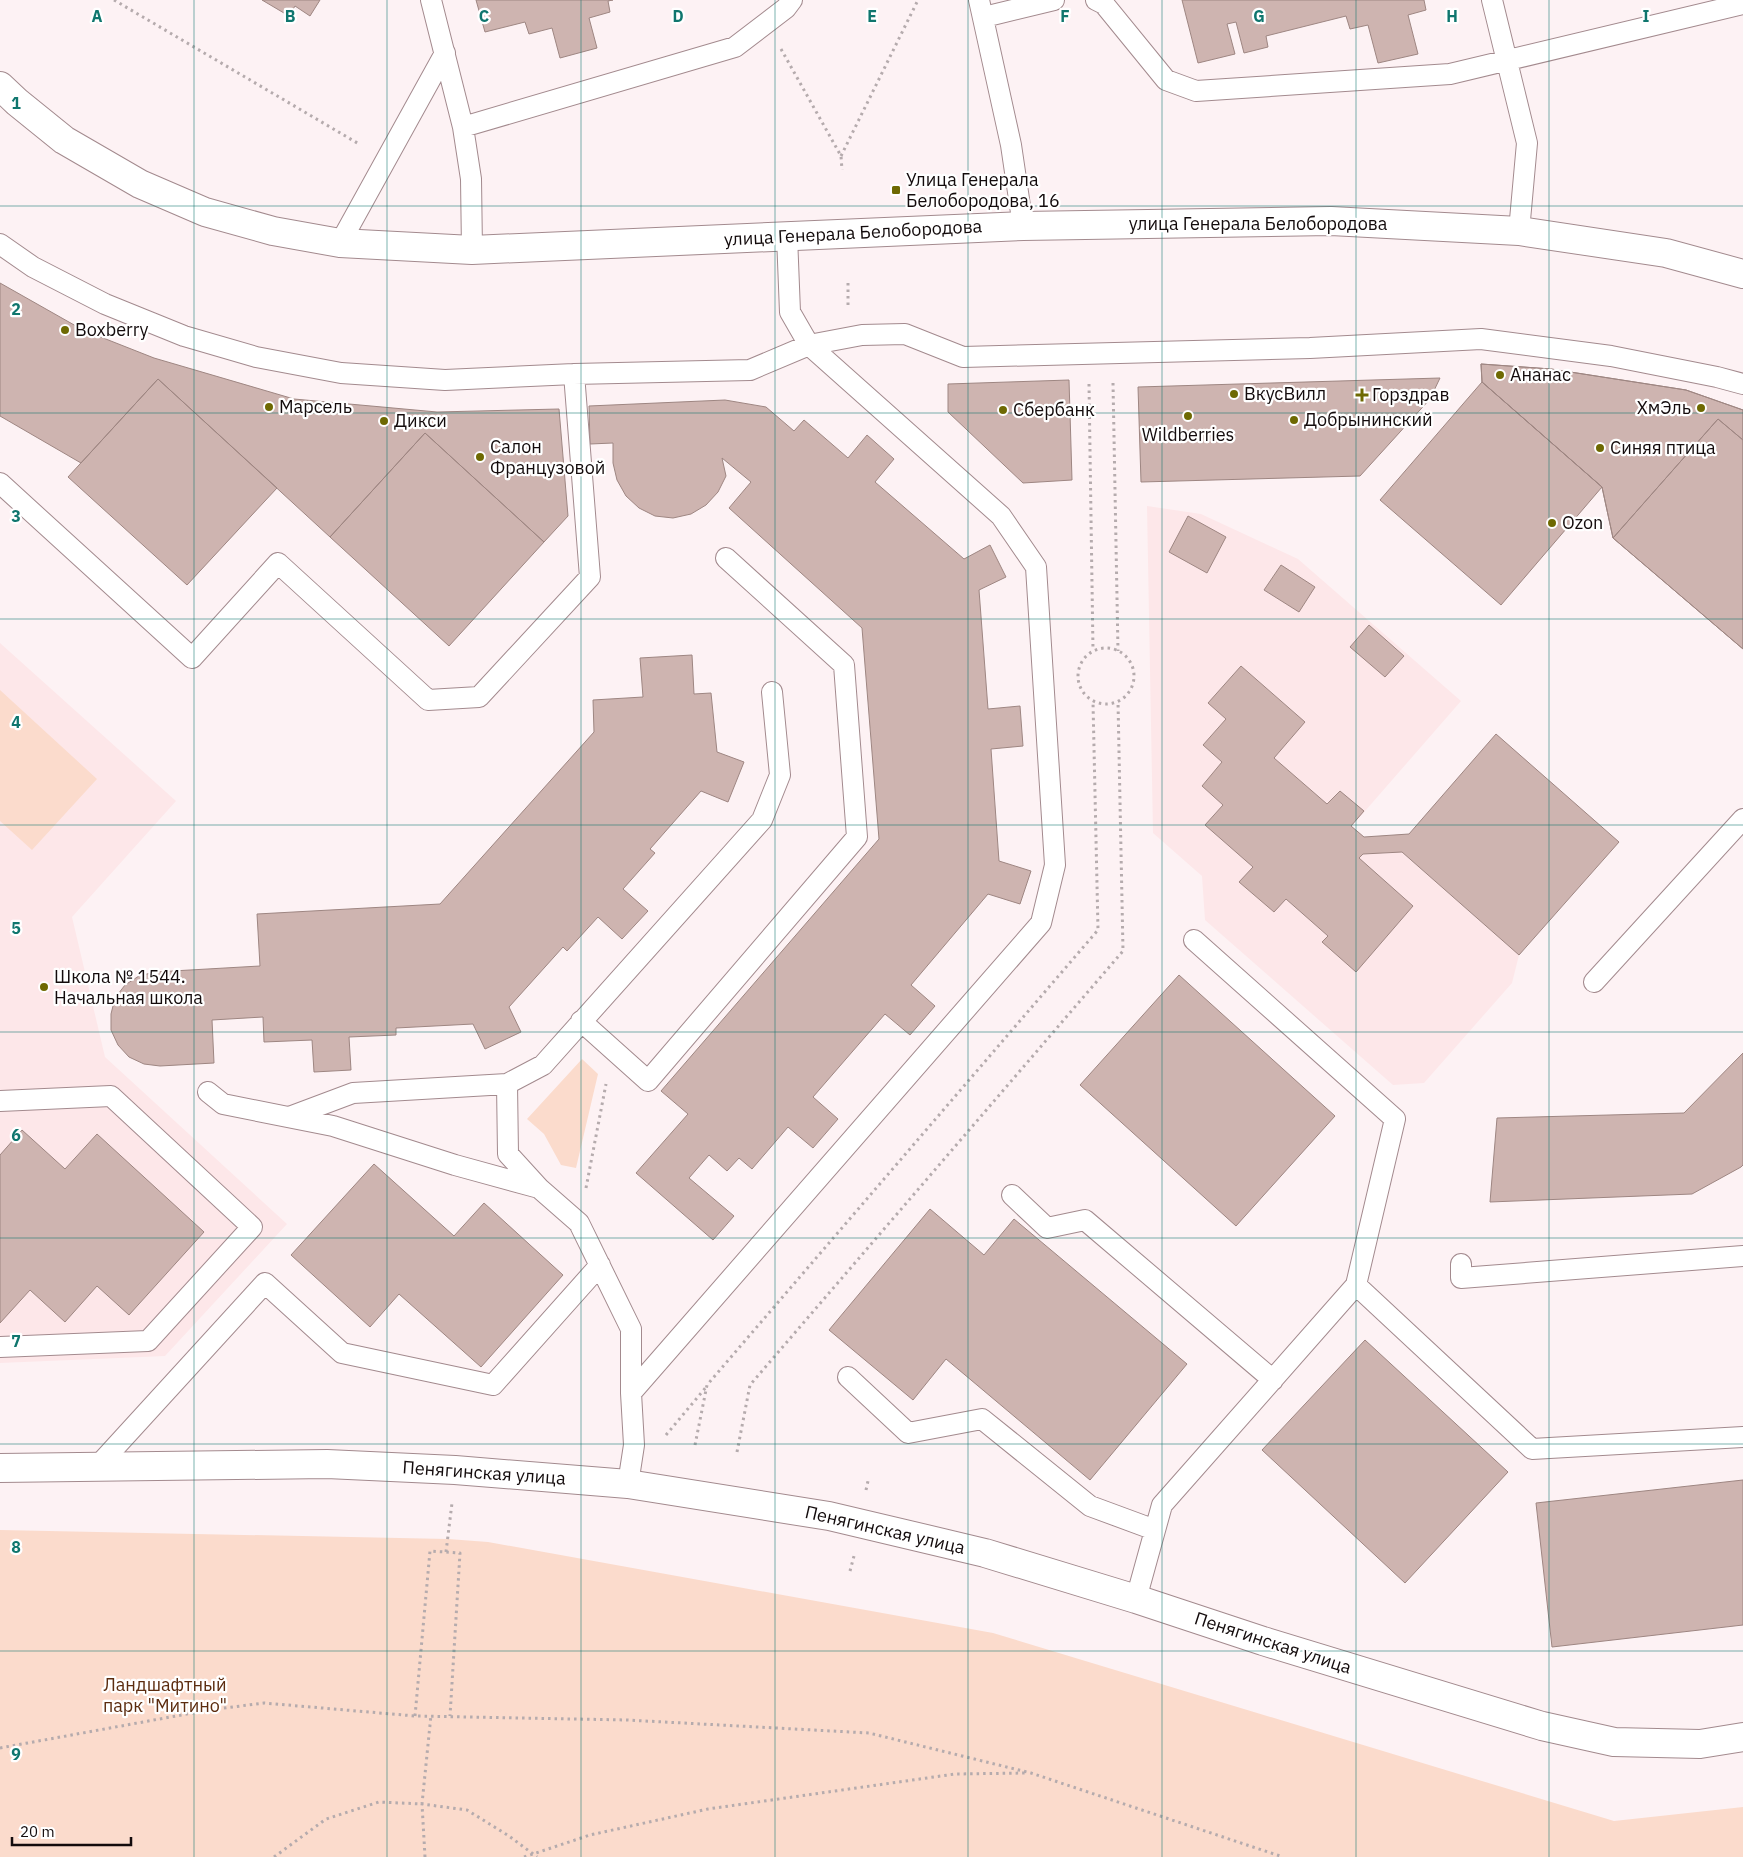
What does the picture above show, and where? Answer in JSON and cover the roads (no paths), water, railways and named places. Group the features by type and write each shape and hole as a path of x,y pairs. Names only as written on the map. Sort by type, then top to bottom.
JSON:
{"main road":[{"name":"улица Генерала Белобородова","path":"0,86 64,140 140,184 205,212 273,231 340,243 472,250 1023,226 1331,221 1519,231 1666,253 1743,274"},
{"name":"Пенягинская улица","path":"0,1468 326,1464 455,1470 628,1484 829,1516 985,1553 1136,1599 1263,1641 1542,1726 1614,1742 1700,1744 1743,1737"}],"lane":[{"path":"431,0 463,127 471,179 472,250"},
{"path":"463,127 735,47 786,8 792,0"},
{"path":"1023,226 1011,145 981,8 1054,0"},
{"path":"1096,0 1104,4 1166,80 1196,91 1450,74 1743,4"},
{"path":"1492,0 1527,144 1519,231"},
{"path":"340,243 445,53"},
{"path":"631,1393 1041,923 1055,865 1036,567 1000,516 809,345 790,312 787,236"},
{"path":"0,244 33,267 105,304 184,336 256,357 341,374 445,380 574,374 750,370 809,345 862,335 905,334 963,357 1310,348 1481,339 1611,356 1743,384"},
{"path":"0,483 192,658 278,563 428,700 479,697 590,577 574,374"},
{"path":"581,1021 648,1081 857,837 844,665 726,558"},
{"path":"289,1118 353,1094 508,1084 542,1065 762,820 780,775 772,692"},
{"path":"1594,982 1743,819"},
{"path":"1136,1599 1162,1505 1356,1285 1395,1119 1194,940"},
{"path":"508,1084 508,1154 539,1188 579,1223 631,1329 631,1393 634,1445 628,1484"},
{"path":"208,1092 223,1104 333,1126 455,1165 539,1188"},
{"path":"0,1101 111,1096 252,1227 148,1341 0,1347"},
{"path":"1012,1195 1047,1228 1085,1220 1273,1380"},
{"path":"1461,1264 1462,1278 1743,1256"},
{"path":"96,1468 265,1283 342,1353 494,1384 600,1265"},
{"path":"1356,1285 1532,1449 1743,1437"},
{"path":"848,1377 908,1433 982,1419 1090,1506 1155,1530"}],"place":[{"name":"Улица Генерала Белобородова, 16","path":"896,190"},
{"name":"Boxberry","path":"65,330"},
{"name":"Ананас","path":"1500,375"},
{"name":"ВкусВилл","path":"1234,394"},
{"name":"Горздрав","path":"1362,395"},
{"name":"Марсель","path":"269,407"},
{"name":"ХмЭль","path":"1701,408"},
{"name":"Сбербанк","path":"1003,410"},
{"name":"Wildberries","path":"1188,416"},
{"name":"Добрынинский","path":"1294,420"},
{"name":"Дикси","path":"384,421"},
{"name":"Синяя птица","path":"1600,448"},
{"name":"Салон Французовой","path":"480,457"},
{"name":"Ozon","path":"1552,523"},
{"name":"Школа № 1544. Начальная школа","path":"44,987"}],"park label":[{"name":"Ландшафтный парк \"Митино\"","path":"165,1695"}]}
